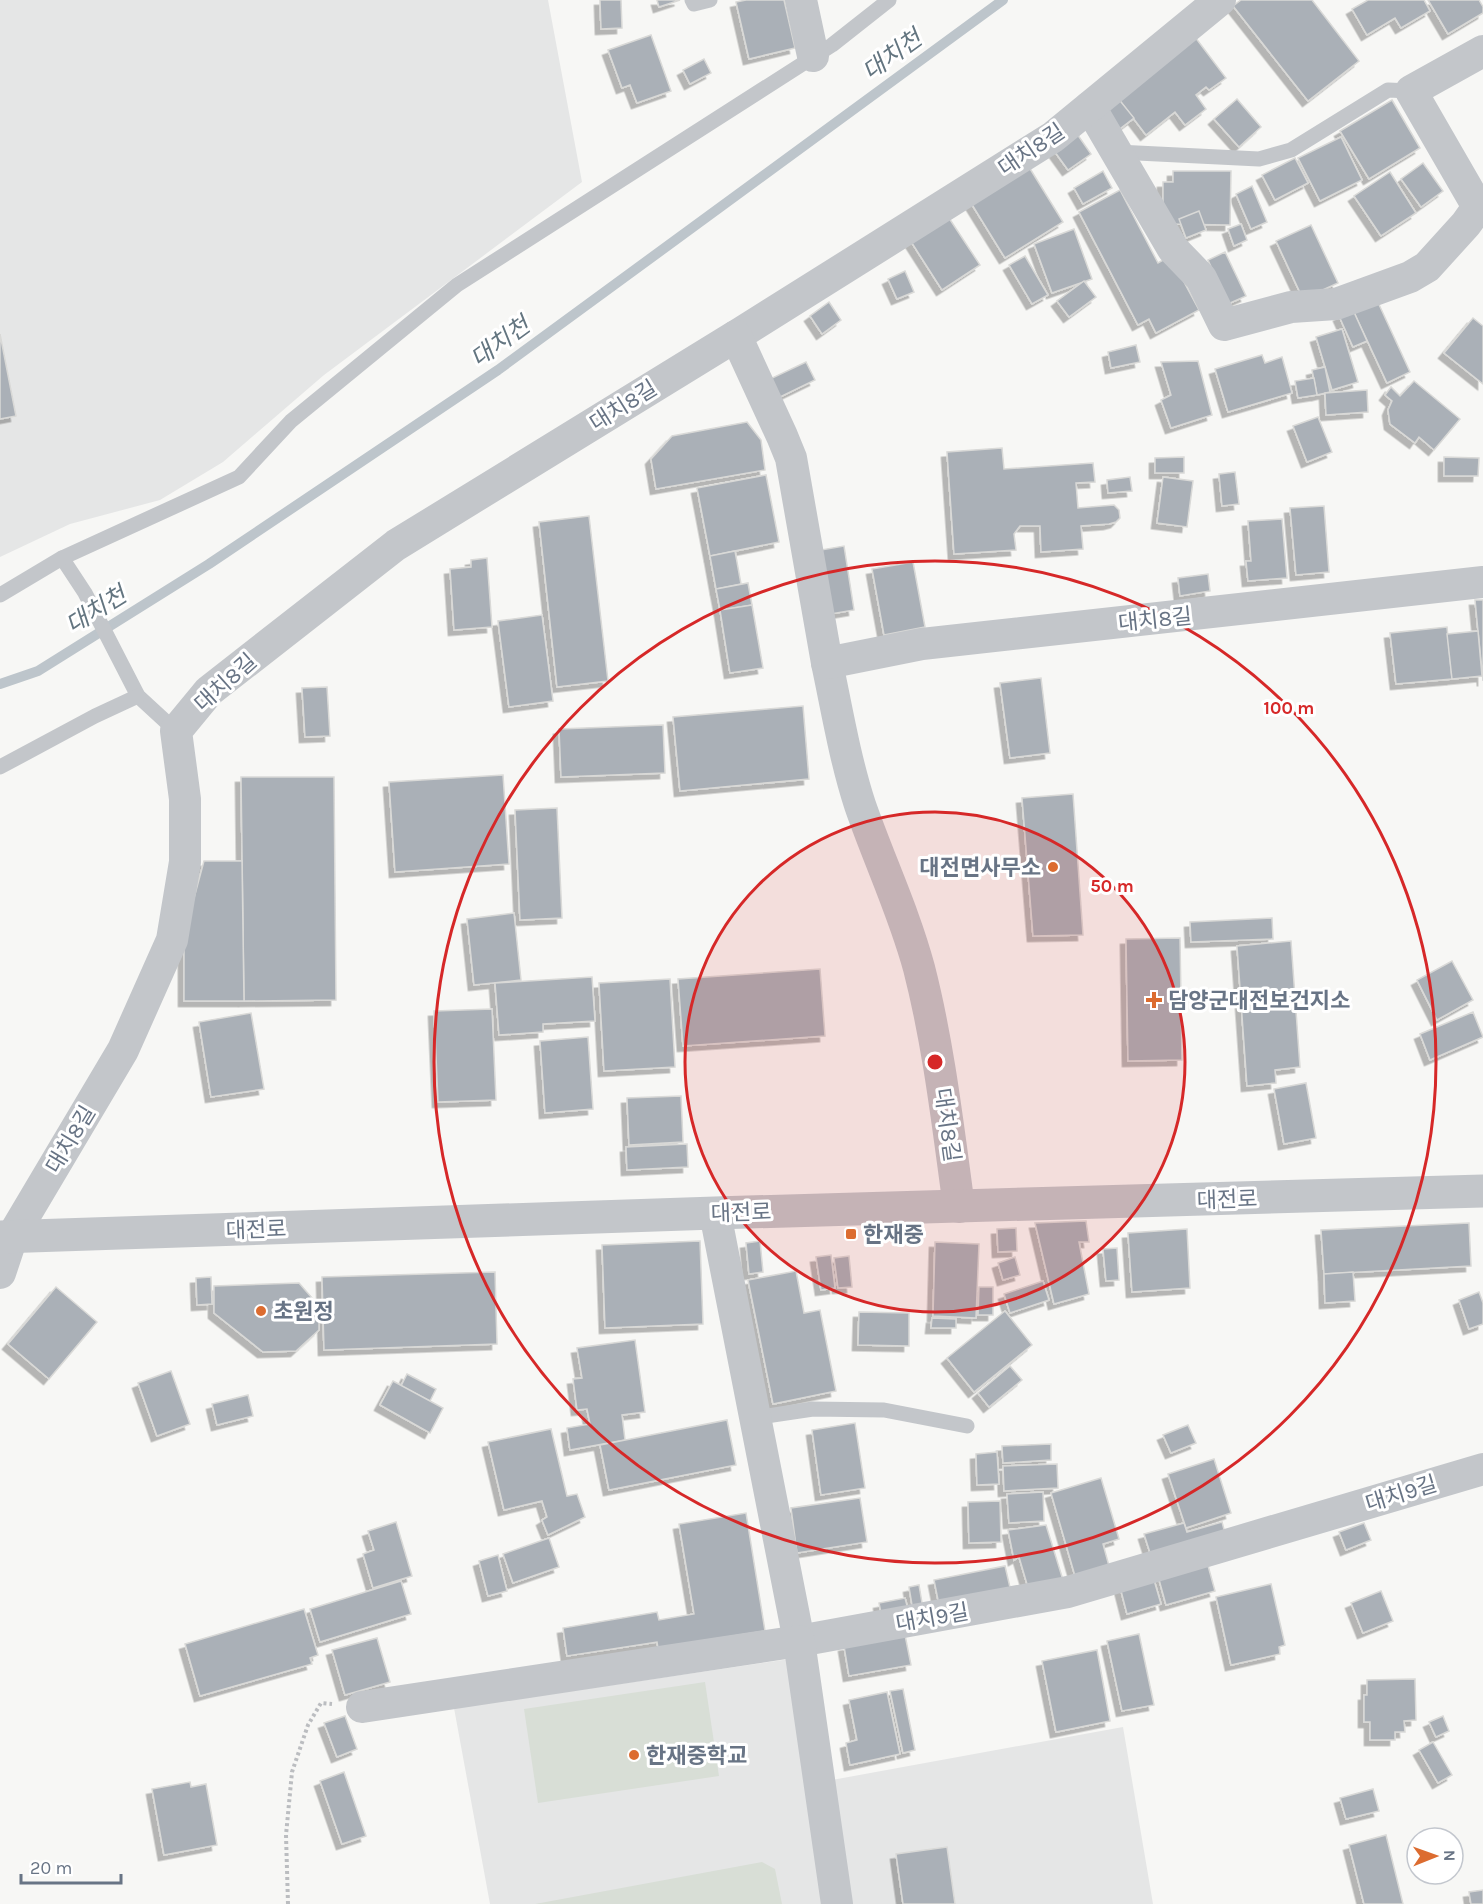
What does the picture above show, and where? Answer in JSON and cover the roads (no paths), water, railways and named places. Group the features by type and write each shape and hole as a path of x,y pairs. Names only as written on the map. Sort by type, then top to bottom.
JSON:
{"street":[{"path":"801,0 813,57"},
{"name":"대치8길","path":"0,1273 6,1237 123,1050 171,940 185,862 185,799 176,731 209,691 396,546 1053,137 1220,0"},
{"path":"1089,107 1173,249 1201,278 1224,325 1291,307 1336,304 1410,277 1427,267 1466,224 1478,207 1411,91 1483,51"},
{"name":"대치8길","path":"736,336 790,458 827,663 844,741 860,804 900,906 920,970 941,1077 959,1206"},
{"name":"대치8길","path":"827,663 922,644 1483,582"},
{"name":"대전로","path":"6,1237 715,1213 1483,1191"},
{"path":"715,1213 799,1641 837,1904"},
{"name":"대치9길","path":"362,1707 799,1641 1068,1592 1483,1469"}],"lane":[{"path":"692,0 694,4 710,0"},
{"path":"0,595 62,558 239,477 291,421 457,285 832,45 889,0"},
{"path":"1117,152 1259,159 1291,150 1388,90 1411,91"},
{"path":"62,558 86,593 138,696 176,731"},
{"path":"0,767 95,716 138,696"},
{"path":"754,1418 813,1409 884,1410 968,1426"}],"waterway":[{"name":"대치천","path":"0,684 38,671 209,564 498,370 1003,0"}],"place":[{"name":"대전면사무소","path":"1053,867"},
{"name":"담양군대전보건지소","path":"1154,1000"},
{"name":"한재중","path":"851,1234"},
{"name":"초원정","path":"261,1311"},
{"name":"한재중학교","path":"634,1755"}]}
